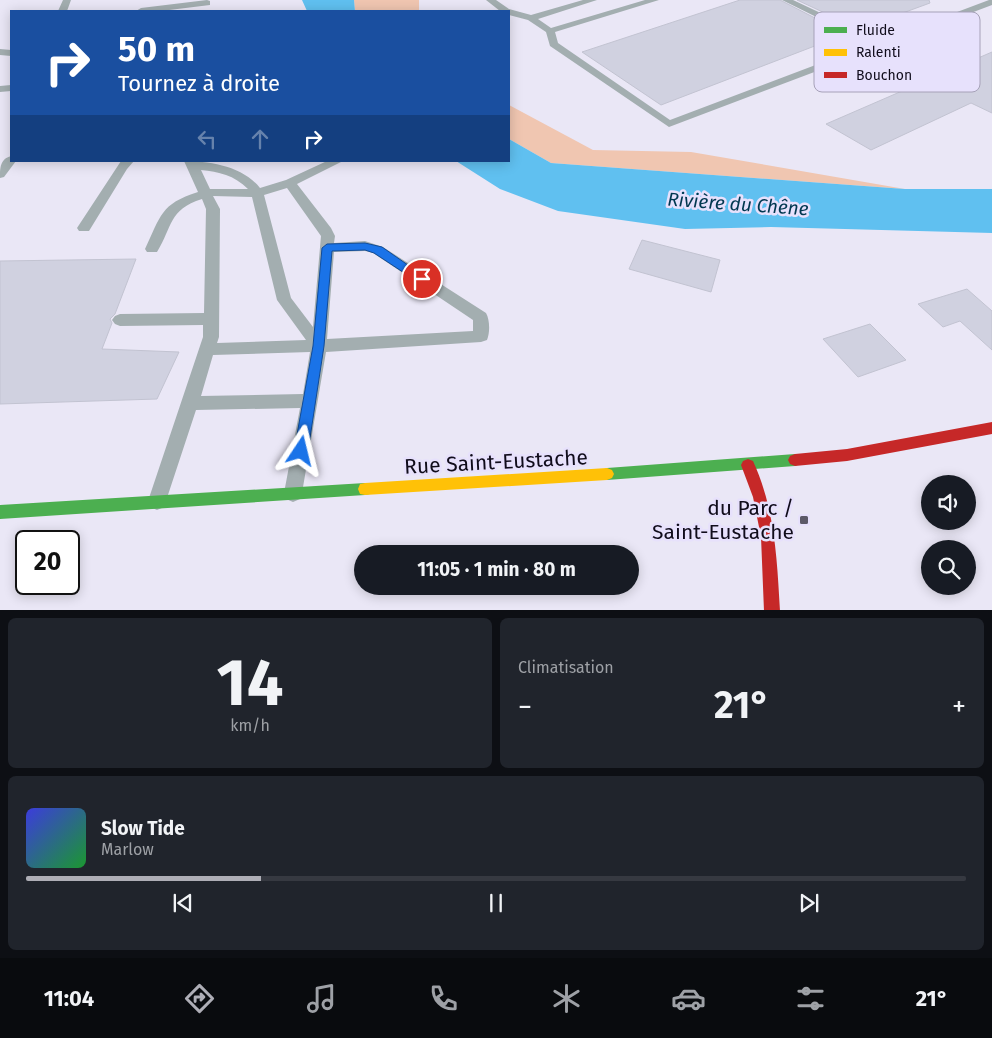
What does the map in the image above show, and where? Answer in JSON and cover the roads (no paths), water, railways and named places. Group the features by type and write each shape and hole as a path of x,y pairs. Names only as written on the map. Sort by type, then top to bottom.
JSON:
{"street":[{"name":"Rue Saint-Eustache","path":"0,512 748,465 847,455 992,428"},
{"path":"748,465 760,497 767,530 772,610"}],"lane":[{"path":"490,0 505,10"},
{"path":"531,18 593,0"},
{"path":"550,31 655,0"},
{"path":"786,0 814,13"},
{"path":"965,12 992,2"},
{"path":"152,10 207,5"},
{"path":"510,13 531,18 550,31 553,44 669,124 814,69"},
{"path":"0,174 10,161"},
{"path":"84,228 127,162"},
{"path":"152,249 169,212 186,200 205,194 257,193 290,183 335,162"},
{"path":"195,163 229,171 242,176 252,183 257,193 284,300 318,346"},
{"path":"158,501 211,337 213,209 205,194 195,163"},
{"path":"290,183 328,236 318,346 293,493"},
{"path":"207,349 318,346 481,336 481,317 378,250 365,246 327,248"},
{"path":"120,320 211,319"},
{"path":"190,403 310,401"}],"water":[{"path":"302,0 354,0 355,10 307,10"},
{"name":"Rivière du Chêne","path":"510,140 551,163 905,189 992,189 992,233 771,227 685,229 558,211 500,189 458,162 510,162"}],"place":[{"name":"du Parc / Saint-Eustache","path":"804,520"}]}
